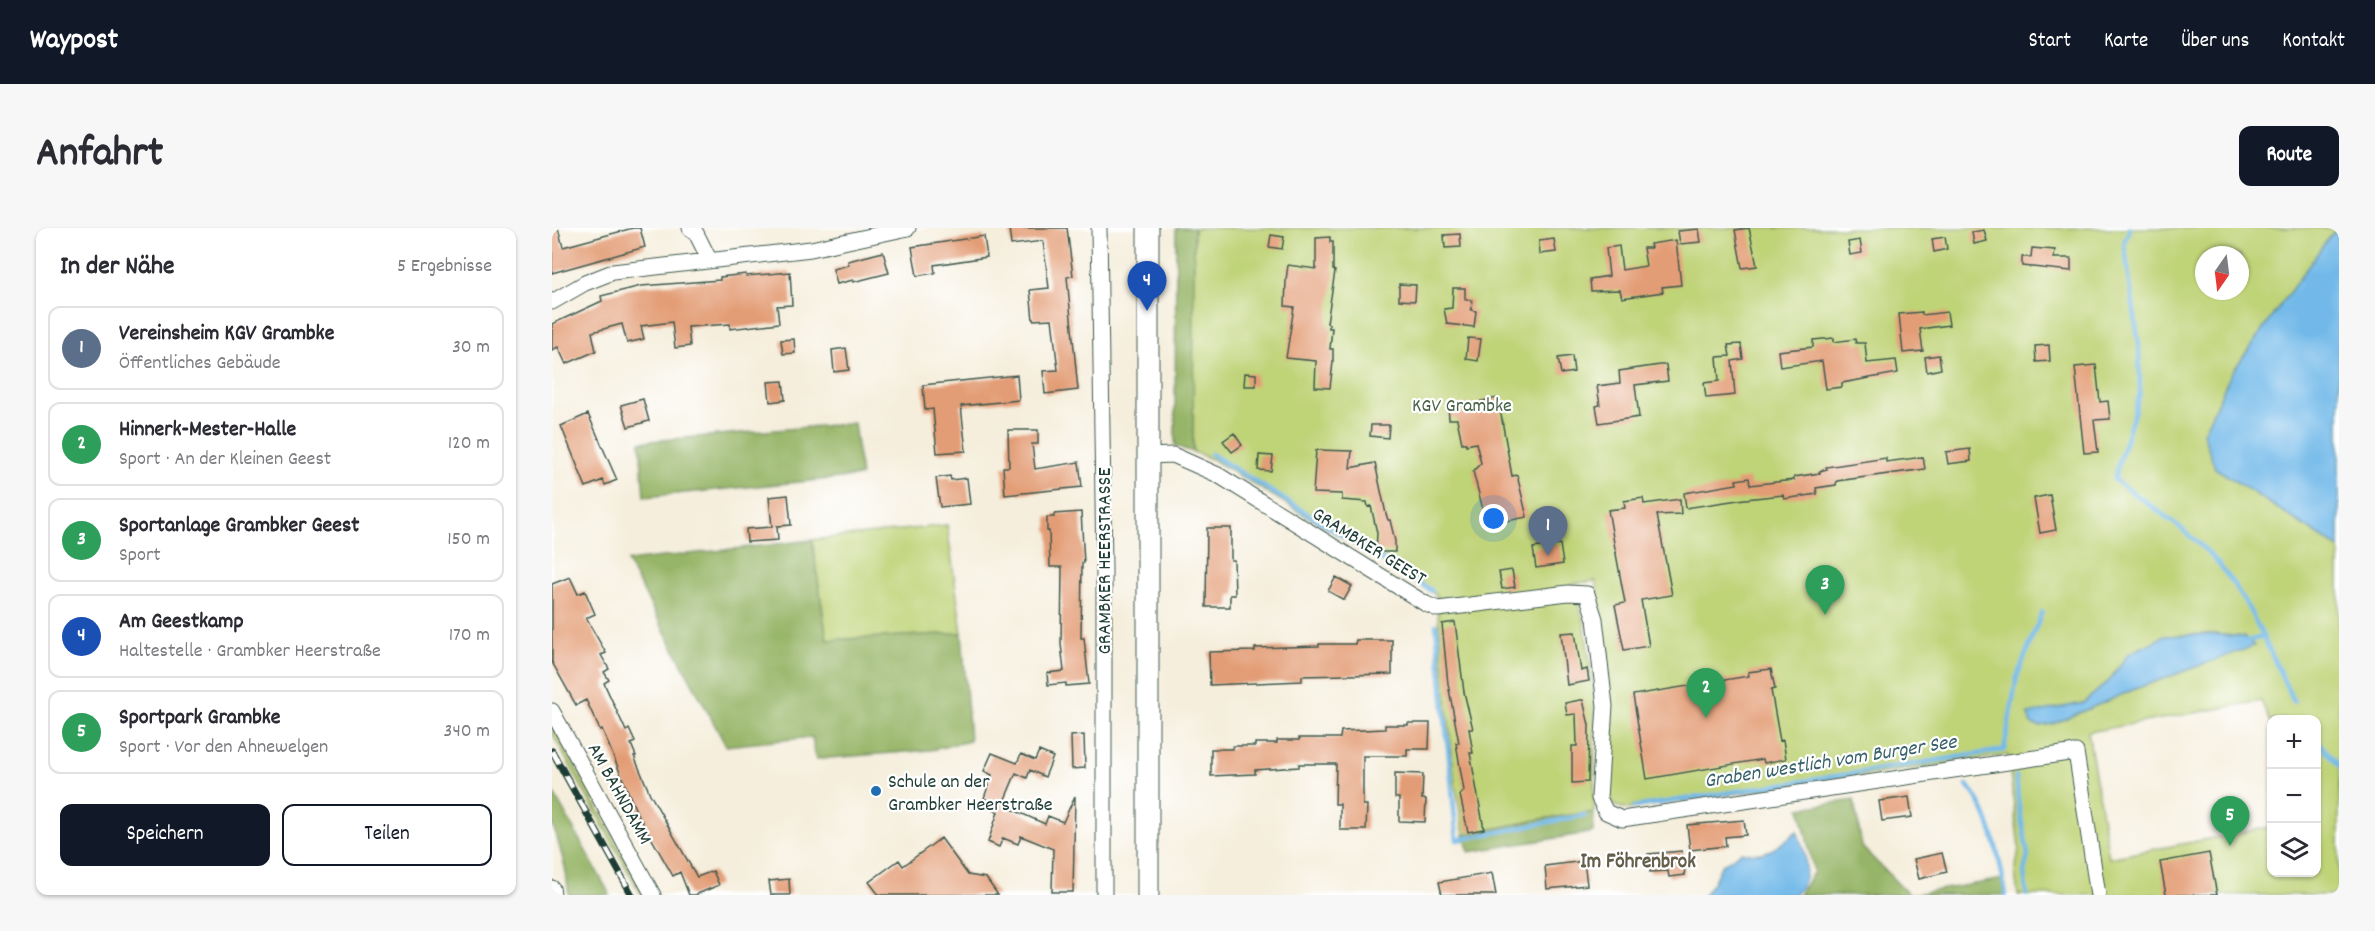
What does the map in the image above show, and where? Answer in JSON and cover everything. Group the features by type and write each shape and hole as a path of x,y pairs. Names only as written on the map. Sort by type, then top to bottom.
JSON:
{"main road":[{"path":"1148,228 1148,895"}],"street":[{"path":"690,228 696,233 710,259"},
{"path":"552,302 585,283 613,272 811,249 908,228"},
{"name":"GRAMBKER HEERSTRASSE","path":"1099,228 1104,895"},
{"name":"GRAMBKER GEEST","path":"1147,456 1173,455 1218,475 1426,604 1438,609 1568,593 1587,594 1595,619 1605,706 1599,798 1606,812 1622,819 2076,752 2098,895"},
{"name":"AM BAHNDAMM","path":"552,711 653,895"},
{"path":"552,888 553,895"}],"green space":[{"path":"1176,228 1194,228 1193,452 1175,446"},
{"name":"KGV Grambke","path":"1194,228 2338,228 2329,237 2215,468 2339,548 2339,895 2018,895 2015,873 2019,848 2008,755 1629,809 1615,806 1607,793 1611,704 1607,648 1596,581 1571,584 1584,621 1595,699 1594,812 1542,819 1464,835 1455,783 1436,595 1214,460 1193,452","holes":["2212,634 2245,637 2253,646 2135,689 2053,724 2028,715 2083,703 2109,681 2129,654 2165,636","2261,701 2267,715 2321,715 2321,877 2267,877 2267,828 2109,858 2088,732"]},
{"path":"854,423 861,476 644,497 640,442"},
{"path":"947,525 962,633 827,640 812,540"},
{"path":"812,540 827,640 962,633 970,741 931,750 816,759 812,737 726,746 627,561"},
{"path":"552,724 645,895 641,895 552,733"},
{"path":"552,790 610,895 569,895 565,867 552,825"},
{"path":"1854,800 1862,847 1909,895 1799,895 1814,872 1800,808"},
{"path":"1594,812 1593,832 1469,852 1464,835 1542,819"},
{"path":"2003,879 2005,895 1909,895"}],"water":[{"path":"2339,228 2339,548 2215,468 2203,433 2231,374 2329,237"},
{"path":"2212,634 2245,637 2254,646 2135,689 2053,724 2040,726 2031,724 2028,714 2083,703 2109,681 2128,654 2165,636"},
{"path":"1797,831 1805,856 1806,874 1800,889 1793,895 1704,895 1721,866 1741,852 1758,854 1772,850"}],"building":[{"path":"552,228 558,228 563,247 640,228 645,247 552,273"},
{"path":"1009,228 1067,228 1073,276 1067,277 1078,390 1045,394 1043,371 1058,370 1052,319 1033,320 1030,290 1049,288 1043,241 1011,245"},
{"path":"1749,228 1757,266 1742,268 1735,230"},
{"path":"1699,229 1701,242 1680,244 1678,231"},
{"path":"1984,230 1987,241 1974,244 1972,232"},
{"path":"1460,234 1461,247 1445,248 1444,235"},
{"path":"1271,235 1284,237 1282,249 1269,247"},
{"path":"984,236 987,257 934,265 935,273 917,276 912,247"},
{"path":"1330,237 1330,242 1333,242 1333,270 1335,271 1327,323 1329,328 1332,328 1330,349 1333,349 1330,388 1315,387 1316,361 1286,358 1294,307 1285,306 1288,265 1316,269 1316,238"},
{"path":"1945,237 1947,249 1934,252 1932,239"},
{"path":"1554,239 1556,252 1540,254 1539,241"},
{"path":"1676,240 1681,285 1662,287 1663,292 1622,298 1620,290 1591,291 1590,279 1609,276 1606,248 1619,246 1622,270 1646,266 1643,248 1651,248 1650,244"},
{"path":"1860,240 1862,253 1850,255 1848,242"},
{"path":"2032,248 2055,250 2054,258 2071,258 2071,271 2022,266 2022,257 2031,257"},
{"path":"883,252 889,273 837,284 833,269 849,265 848,261"},
{"path":"790,272 792,305 777,306 779,323 730,329 730,324 688,327 690,346 675,348 672,322 641,326 644,339 627,343 622,324 592,332 596,351 566,364 558,347 552,350 552,324 602,301 601,296 641,286 720,280 720,277 746,274 746,276"},
{"path":"1399,284 1416,285 1415,301 1399,300"},
{"path":"1453,288 1465,288 1465,299 1472,300 1471,310 1476,311 1474,327 1447,324 1444,309 1452,308"},
{"path":"1922,312 1922,315 1947,312 1949,325 1920,329 1923,351 1903,353 1899,314"},
{"path":"1468,338 1481,339 1478,361 1466,359"},
{"path":"1834,338 1834,342 1855,339 1856,343 1865,343 1867,363 1896,360 1898,373 1842,383 1842,387 1826,389 1822,361 1780,367 1778,351 1813,347 1813,340"},
{"path":"794,339 795,353 783,354 781,340"},
{"path":"1741,344 1743,359 1732,361 1735,395 1706,398 1704,383 1719,381 1717,357 1730,356 1728,345"},
{"path":"2049,345 2050,361 2036,362 2035,346"},
{"path":"846,348 849,370 834,372 832,350"},
{"path":"1939,355 1941,369 1927,372 1925,357"},
{"path":"1572,356 1574,372 1561,374 1558,358"},
{"path":"1666,365 1668,381 1635,385 1639,417 1599,423 1596,406 1600,405 1597,386 1620,383 1619,371"},
{"path":"2096,365 2100,402 2108,401 2110,419 2094,420 2098,452 2084,453 2075,367"},
{"path":"1245,373 1256,374 1256,386 1244,386"},
{"path":"1017,375 1019,400 961,406 966,451 937,453 933,409 925,410 923,385"},
{"path":"783,381 785,400 770,402 768,382"},
{"path":"1498,398 1512,476 1517,475 1527,517 1487,525 1473,471 1481,463 1476,443 1466,445 1462,443 1457,419 1449,419 1448,405 1482,404 1481,401"},
{"path":"643,399 649,421 628,427 621,405"},
{"path":"588,414 617,480 605,485 603,480 586,487 561,426"},
{"path":"1371,425 1389,425 1388,438 1370,436"},
{"path":"1008,430 1038,430 1038,444 1032,444 1035,469 1079,462 1082,487 1005,495 1003,467 1009,467"},
{"path":"1234,433 1242,445 1232,452 1223,441"},
{"path":"1970,449 1971,461 1948,464 1946,452"},
{"path":"1316,450 1352,451 1350,468 1375,463 1386,514 1390,520 1395,541 1395,552 1376,552 1377,533 1371,506 1368,507 1367,502 1342,500 1342,494 1313,493"},
{"path":"1259,455 1273,456 1271,471 1258,470"},
{"path":"1923,457 1925,469 1837,481 1836,485 1816,488 1817,494 1784,499 1783,495 1745,499 1686,508 1684,493 1737,484 1736,480 1749,478 1750,485 1794,480 1794,477 1820,473 1827,469 1826,467 1886,458 1886,462"},
{"path":"950,476 951,480 967,478 970,504 940,507 936,478"},
{"path":"788,495 791,525 777,526 778,540 747,542 746,529 772,527 769,497"},
{"path":"2050,495 2056,530 2040,533 2034,498"},
{"path":"1643,498 1644,504 1680,499 1681,514 1657,515 1672,595 1641,600 1649,646 1624,650 1615,605 1625,603 1608,510 1625,508 1624,501"},
{"path":"1081,512 1084,563 1082,563 1081,638 1084,638 1089,684 1048,685 1047,673 1064,671 1061,644 1062,567 1050,567 1047,517 1054,517 1054,514"},
{"path":"1207,528 1231,528 1231,560 1234,560 1235,595 1230,595 1230,607 1206,607"},
{"path":"1560,544 1563,564 1536,568 1533,548"},
{"path":"1512,570 1515,587 1502,589 1499,572"},
{"path":"570,577 578,594 585,591 595,614 586,618 606,653 601,655 609,669 604,672 609,680 604,683 626,731 629,729 635,742 631,744 636,756 634,756 650,794 697,877 713,871 719,885 695,895 689,895 680,872 673,876 636,811 602,729 600,730 586,700 576,705 552,662 552,584"},
{"path":"1336,577 1352,586 1344,600 1328,591"},
{"path":"1455,622 1464,692 1473,729 1469,729 1473,753 1470,753 1484,829 1468,832 1460,795 1464,791 1456,743 1459,743 1448,684 1442,624"},
{"path":"1575,632 1581,671 1587,669 1589,681 1567,685 1561,633"},
{"path":"1356,640 1392,640 1392,674 1302,676 1302,681 1210,685 1209,652 1255,651 1255,648 1319,646 1319,644 1355,644"},
{"path":"1771,669 1775,689 1771,690 1780,741 1783,740 1786,759 1764,763 1763,759 1647,779 1633,695 1749,676 1748,672"},
{"path":"1583,700 1589,725 1588,782 1572,783 1572,746 1577,746 1576,714 1567,715 1565,703"},
{"path":"1408,723 1430,723 1429,749 1407,749 1407,756 1363,756 1363,805 1367,805 1366,830 1340,830 1340,804 1335,804 1336,764 1299,764 1299,767 1255,770 1255,774 1211,776 1211,749 1233,749 1233,746 1255,746 1255,743 1277,743 1277,740 1299,740 1299,738 1340,738 1341,731 1385,729 1385,725 1408,725"},
{"path":"1084,735 1085,768 1072,769 1071,736"},
{"path":"1039,751 1053,757 1045,777 1030,770 1027,778 1016,773 1005,799 1012,802 1009,808 1045,824 1048,816 1063,822 1075,796 1073,892 1052,892 1053,849 1021,836 1018,844 1003,838 999,847 988,842 998,812 985,807 988,800 984,798 992,775 984,771 992,753 1017,763 1021,754 1035,760"},
{"path":"1395,773 1423,774 1422,799 1426,799 1425,822 1399,821 1399,798 1395,798"},
{"path":"1909,797 1912,817 1882,821 1879,801"},
{"path":"1744,820 1746,835 1725,837 1726,846 1690,850 1687,825"},
{"path":"941,838 968,875 986,878 998,895 879,895 869,882 899,860 903,866"},
{"path":"1682,851 1685,875 1669,877 1668,871 1650,872 1648,854"},
{"path":"1942,853 1947,872 1919,879 1914,859"},
{"path":"2209,853 2217,895 2166,895 2160,862"},
{"path":"1584,861 1587,885 1547,889 1545,866"},
{"path":"1492,873 1496,895 1442,895 1439,882"},
{"path":"789,879 790,895 771,895 769,881"}],"waterway":[{"path":"2130,228 2124,242 2139,345 2140,393 2114,479 2184,531 2220,566 2252,614 2294,702"},
{"name":"Graben westlich vom Burger See","path":"1211,454 1432,591"},
{"name":"Graben westlich vom Burger See","path":"1634,807 2004,750 2017,677 2042,612"},
{"name":"Graben westlich vom Burger See","path":"1436,625 1457,840 1585,815"},
{"name":"Graben westlich vom Burger See","path":"2244,642 2262,637"},
{"path":"2321,745 2339,766"},
{"path":"2016,776 2028,855 2024,872 2027,895"},
{"path":"1967,785 1988,822 2006,895"}],"railway":[{"path":"552,751 632,895"}],"place":[{"name":"Am Geestkamp","path":"1147,311"},
{"name":"Vereinsheim KGV Grambke","path":"1548,556"},
{"name":"Sportanlage Grambker Geest","path":"1825,615"},
{"name":"Hinnerk-Mester-Halle","path":"1706,718"},
{"name":"Schule an der Grambker Heerstraße","path":"876,791"},
{"name":"Sportpark Grambke","path":"2230,846"}],"district":[{"name":"Im Föhrenbrok","path":"1638,860"}]}
